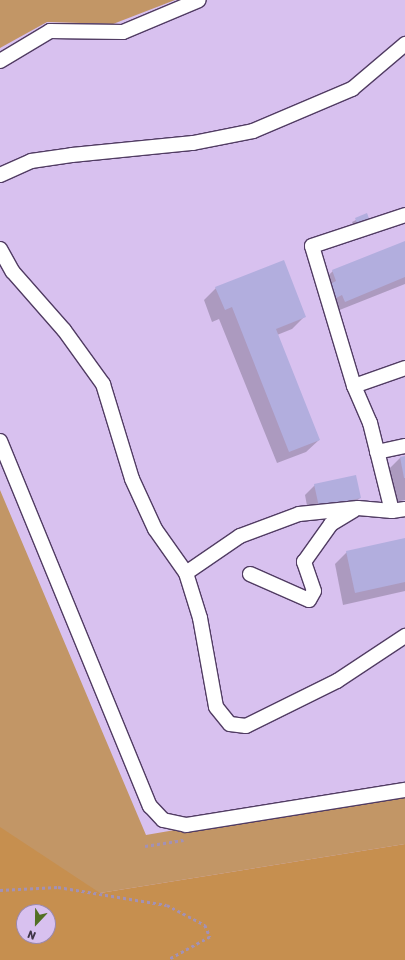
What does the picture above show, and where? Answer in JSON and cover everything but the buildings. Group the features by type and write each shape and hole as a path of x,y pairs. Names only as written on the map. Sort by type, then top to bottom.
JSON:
{"lane":[{"path":"0,61 50,30 124,32 199,0"},
{"path":"0,174 38,160 193,143 252,131 352,88 405,44"},
{"path":"186,573 240,536 299,514 358,508 399,510 377,452 370,423 354,386 312,246 405,214"},
{"path":"0,249 13,272 64,330 103,384 135,486 154,529 186,573 200,618 216,707 230,724 246,726 336,682 405,636"},
{"path":"354,386 405,368"},
{"path":"0,441 150,806 163,820 186,825 405,790"},
{"path":"377,452 405,446"},
{"path":"250,574 309,600 314,591 304,562 331,524 358,508"}],"path":[{"path":"0,890 58,887 167,905 205,925 210,937 168,960"}],"shaded area":[{"path":"0,0 175,0 113,24 47,22 0,48"},
{"path":"0,490 146,835 405,790 405,844 100,893 113,960 0,960"},
{"path":"0,827 100,893 405,844 405,960 0,960"}]}
